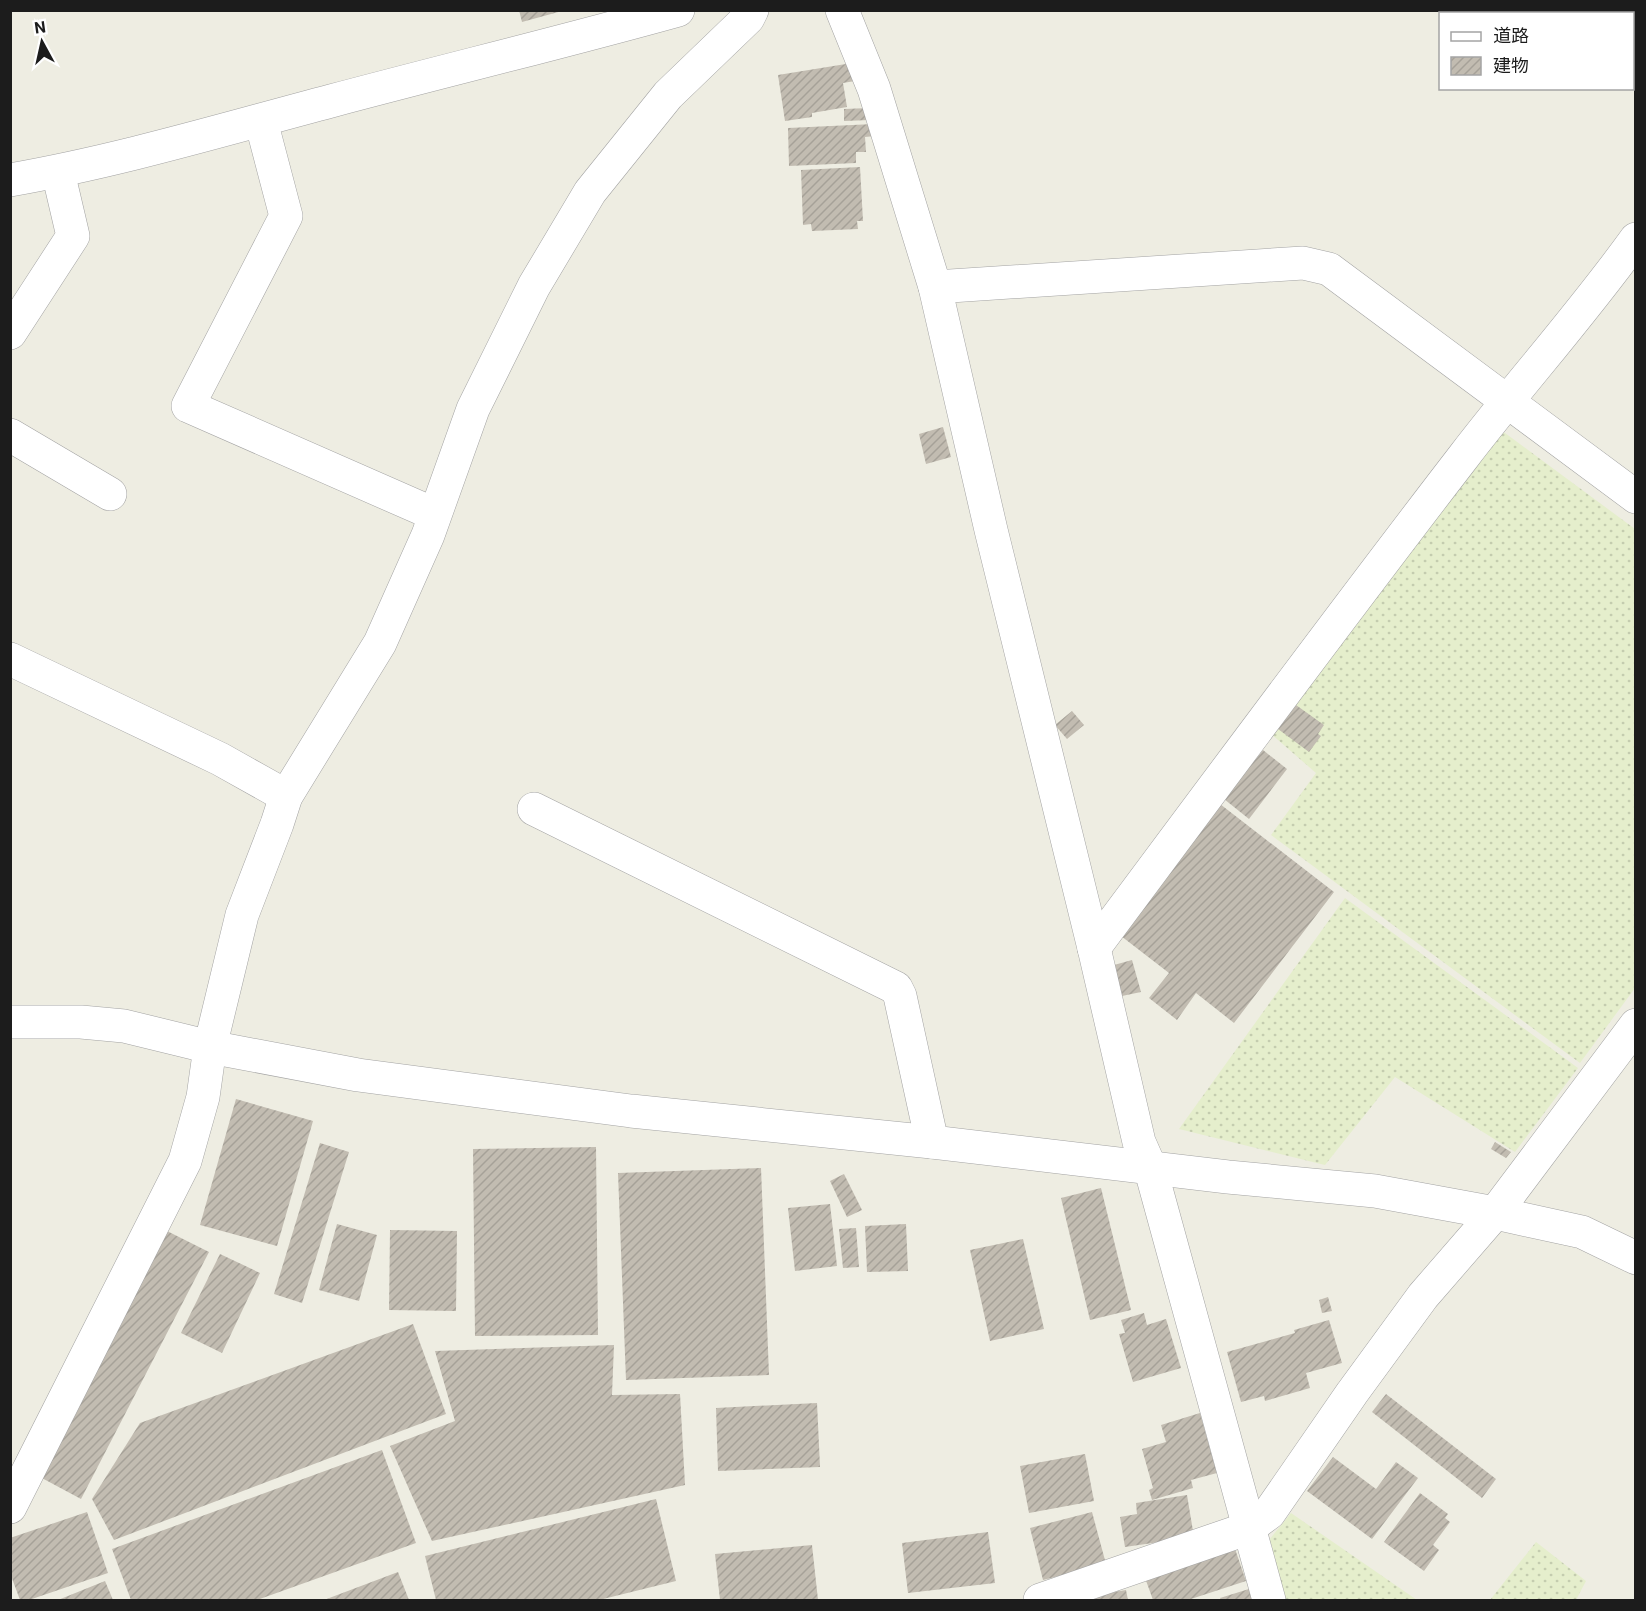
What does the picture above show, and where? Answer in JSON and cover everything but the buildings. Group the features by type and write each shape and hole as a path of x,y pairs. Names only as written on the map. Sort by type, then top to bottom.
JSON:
{"street":[{"path":"10,180 58,172 261,121 329,101 528,51 678,10"},
{"path":"10,1507 185,1161 203,1097 210,1047 242,915 286,796 380,643 428,535 474,409 534,286 590,192 668,95 748,18 752,10"},
{"path":"842,10 874,89 934,287 1139,1142 1150,1167 1269,1600"},
{"path":"261,121 286,216 188,406 434,514"},
{"path":"10,333 73,236 58,172"},
{"path":"1094,948 1367,582 1506,401 1547,354 1635,239"},
{"path":"934,287 1303,263 1329,269 1635,497"},
{"path":"10,435 110,494"},
{"path":"10,659 220,759 286,796"},
{"path":"534,809 896,988 900,996 932,1142"},
{"path":"10,1022 81,1022 124,1026 210,1047 358,1075 732,1123 932,1142 1228,1177 1375,1191 1582,1232 1635,1258"},
{"path":"1040,1600 1249,1528 1269,1513 1423,1296 1495,1213 1635,1025"}],"green space":[{"path":"1501,430 1635,529 1635,988 1580,1063 1271,835 1316,773 1270,733"},
{"path":"1345,898 1578,1068 1515,1152 1395,1077 1325,1165 1179,1129"},
{"path":"1291,1513 1417,1600 1284,1600 1265,1545"},
{"path":"1536,1542 1586,1581 1576,1600 1490,1600"}]}
